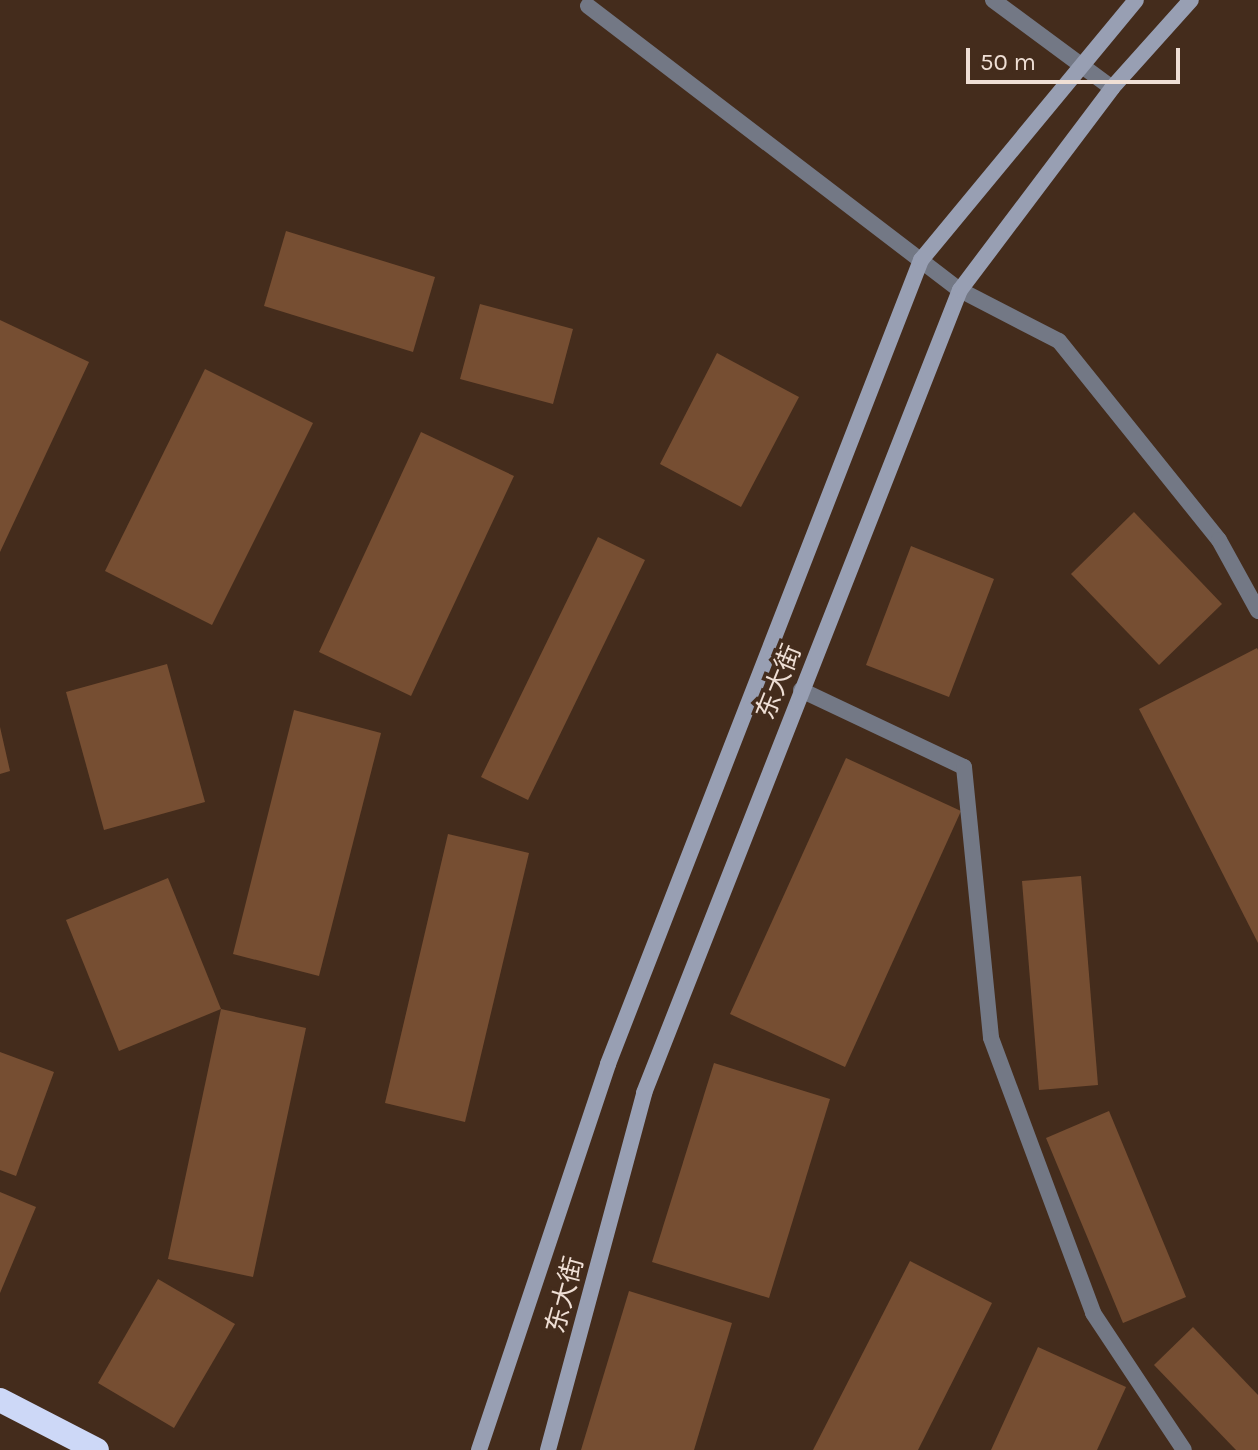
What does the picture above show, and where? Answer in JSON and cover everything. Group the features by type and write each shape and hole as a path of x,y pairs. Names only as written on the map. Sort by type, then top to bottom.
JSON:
{"highway":[{"path":"0,1400 97,1450"}],"main road":[{"path":"479,1450 608,1064 921,260 1136,0"},
{"name":"东大街","path":"548,1450 644,1093 960,290 1112,88 1191,0"}],"street":[{"path":"993,0 1112,88"},
{"path":"588,6 960,290 1059,341 1219,540 1258,611"},
{"path":"801,690 964,767 991,1038 1093,1313 1184,1450"}],"building":[{"path":"286,231 435,277 413,352 264,306"},
{"path":"480,304 573,329 553,404 460,379"},
{"path":"0,320 89,362 0,552"},
{"path":"717,353 799,397 741,507 660,464"},
{"path":"205,369 313,423 212,625 105,571"},
{"path":"421,432 514,476 411,696 319,652"},
{"path":"1134,512 1222,604 1159,665 1071,574"},
{"path":"598,537 645,560 528,800 481,777"},
{"path":"911,546 994,579 949,697 866,665"},
{"path":"1258,650 1258,943 1139,709"},
{"path":"167,664 205,802 104,830 66,692"},
{"path":"294,710 381,733 319,976 233,954"},
{"path":"0,727 10,771 0,774"},
{"path":"846,758 961,811 845,1067 730,1014"},
{"path":"448,834 529,853 465,1122 385,1103"},
{"path":"1081,876 1098,1085 1039,1090 1022,881"},
{"path":"168,878 221,1009 119,1051 66,920"},
{"path":"221,1009 306,1028 253,1277 168,1259"},
{"path":"0,1052 54,1072 16,1176 0,1170"},
{"path":"714,1063 830,1099 769,1298 652,1262"},
{"path":"1109,1111 1186,1297 1123,1323 1046,1138"},
{"path":"0,1192 36,1207 0,1293"},
{"path":"910,1261 992,1303 918,1450 813,1450"},
{"path":"158,1279 235,1324 174,1428 98,1383"},
{"path":"629,1291 732,1323 694,1450 581,1450"},
{"path":"1193,1327 1258,1395 1258,1450 1236,1450 1154,1365"},
{"path":"1038,1347 1126,1387 1097,1450 991,1450"}]}
